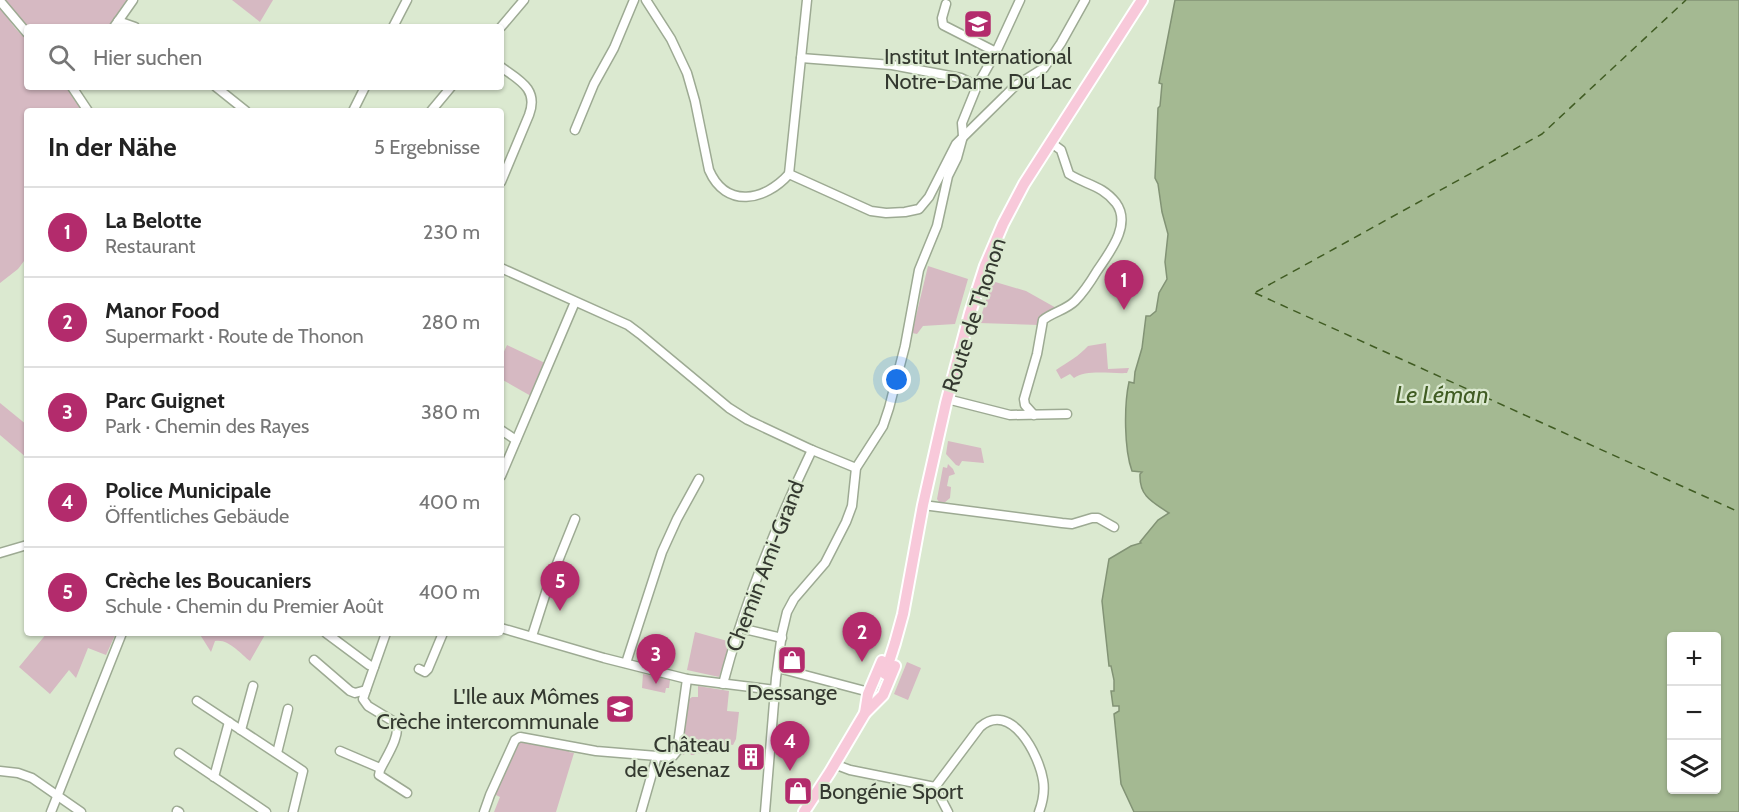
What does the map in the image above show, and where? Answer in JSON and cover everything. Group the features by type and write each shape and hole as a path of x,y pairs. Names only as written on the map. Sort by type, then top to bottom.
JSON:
{"main road":[{"name":"Route de Thonon","path":"804,812 865,712 881,697 897,660 906,630 916,578 913,558 923,505 947,399 970,313 993,247 1014,202 1050,142 1142,0"},
{"name":"Route de Thonon","path":"865,712 869,692 889,641 905,571 913,558"},
{"path":"885,674 899,629 913,558"},
{"path":"869,692 881,697"}],"street":[{"path":"116,24 133,0"},
{"path":"395,24 407,0"},
{"path":"504,24 524,0"},
{"path":"575,129 634,0"},
{"path":"646,0 672,39 684,65 693,92 709,170 717,183 732,194 750,197 769,191 789,174 807,0"},
{"path":"765,812 775,690 789,606 825,563 852,506 856,468 883,426 905,346 919,270 937,226 948,176 957,158 963,136 962,123 977,86 1020,0"},
{"path":"789,174 871,211 886,213 919,209 925,204 950,153 963,136 1015,86 1044,68 1085,0"},
{"path":"0,1 24,29"},
{"path":"946,4 942,18 943,25 996,52"},
{"path":"801,58 892,65 962,78 977,86"},
{"path":"504,69 525,85 532,104 504,175"},
{"path":"74,90 86,108"},
{"path":"220,90 242,108"},
{"path":"354,108 364,90"},
{"path":"434,108 448,90"},
{"path":"1034,415 1025,405 1024,399 1037,354 1043,320 1068,306 1081,294 1110,252 1120,230 1121,220 1117,205 1105,192 1094,184 1069,174 1061,150 1050,142"},
{"path":"504,273 613,318 640,334 729,408 748,420 856,468"},
{"path":"504,469 575,302"},
{"path":"947,399 1010,415 1067,414"},
{"path":"504,432 516,440"},
{"name":"Chemin Ami-Grand","path":"723,684 740,628 777,525 812,450"},
{"path":"626,663 662,552 699,479"},
{"path":"923,505 1062,524 1098,518 1114,527"},
{"path":"532,636 548,586 575,519"},
{"path":"0,553 24,546"},
{"path":"740,628 782,638"},
{"path":"504,629 687,679 775,690"},
{"path":"51,812 121,636"},
{"path":"330,636 374,667"},
{"path":"378,774 398,726 363,699 385,636"},
{"path":"419,669 425,672 428,669 442,636"},
{"path":"314,660 350,691 355,693 366,690"},
{"path":"778,668 869,692"},
{"path":"484,812 515,740 520,736 596,751 673,756 676,751 687,679"},
{"path":"241,730 253,686"},
{"path":"196,700 303,771 293,812"},
{"path":"276,753 288,709"},
{"path":"935,787 982,725 990,721 1002,721 1013,726 1023,735 1034,750 1039,763 1044,792 1039,812"},
{"path":"214,777 229,722"},
{"path":"340,751 407,793"},
{"path":"179,753 266,812"},
{"path":"641,812 657,756"},
{"path":"834,764 846,769 935,787"},
{"path":"0,771 33,778 81,812"},
{"path":"935,787 948,812"}],"shaded area":[{"path":"5,0 130,0 112,24 25,24"},
{"path":"232,0 273,0 260,22"},
{"path":"0,7 24,37 24,90 70,90 83,108 24,108 24,261 18,269 0,283"},
{"path":"928,266 968,279 955,324 923,326 917,334 912,333"},
{"path":"992,281 1026,291 1058,309 1039,325 979,323"},
{"path":"1106,343 1108,369 1129,368 1127,373 1092,373 1074,378 1070,374 1061,379 1056,370 1088,346"},
{"path":"507,345 545,363 531,396 504,381 504,352"},
{"path":"0,403 24,423 24,455 0,435"},
{"path":"948,441 981,448 984,463 962,461 959,466 956,465 946,454"},
{"path":"948,464 955,474 949,476 947,486 951,487 950,498 944,503 937,499 943,467 947,468"},
{"path":"695,632 731,642 719,677 687,670"},
{"path":"45,636 115,636 106,655 88,648 76,678 69,670 50,694 19,667"},
{"path":"201,636 264,636 250,661 225,642 215,641 211,652"},
{"path":"907,662 921,668 908,700 894,694"},
{"path":"643,674 670,680 669,688 666,688 665,693 642,688"},
{"path":"698,686 729,691 727,711 739,712 736,739 733,745 727,744 726,751 716,750 714,745 709,745 708,754 691,755 685,752 684,755 681,753 688,700 698,697"},
{"path":"521,740 569,749 569,752 574,753 556,812 494,812 500,797 494,794 517,743"}],"water":[{"name":"Le Léman","path":"1175,0 1739,0 1739,812 1134,812 1121,784 1114,714 1119,711 1119,706 1113,706 1111,691 1114,691 1114,680 1111,666 1109,666 1102,601 1109,559 1141,543 1158,520 1169,513 1152,502 1144,493 1140,482 1142,472 1132,471 1127,451 1126,427 1129,382 1134,383 1146,316 1156,311 1159,293 1167,279 1165,262 1168,234 1155,178 1158,108 1162,84 1159,83"}],"ferry route":[{"path":"1256,292 1542,134 1686,0"},
{"path":"1255,293 1739,512"}],"tunnel":[{"path":"867,709 885,674"}],"place":[{"name":"Institut International Notre-Dame Du Lac","path":"978,24"},
{"name":"La Belotte","path":"1124,310"},
{"name":"Crèche les Boucaniers","path":"560,611"},
{"name":"Dessange","path":"792,660"},
{"name":"Manor Food","path":"862,662"},
{"name":"Parc Guignet","path":"656,684"},
{"name":"L'Ile aux Mômes Crèche intercommunale","path":"620,709"},
{"name":"Château de Vésenaz","path":"751,757"},
{"name":"Police Municipale","path":"790,771"},
{"name":"Bongénie Sport","path":"798,791"}]}
